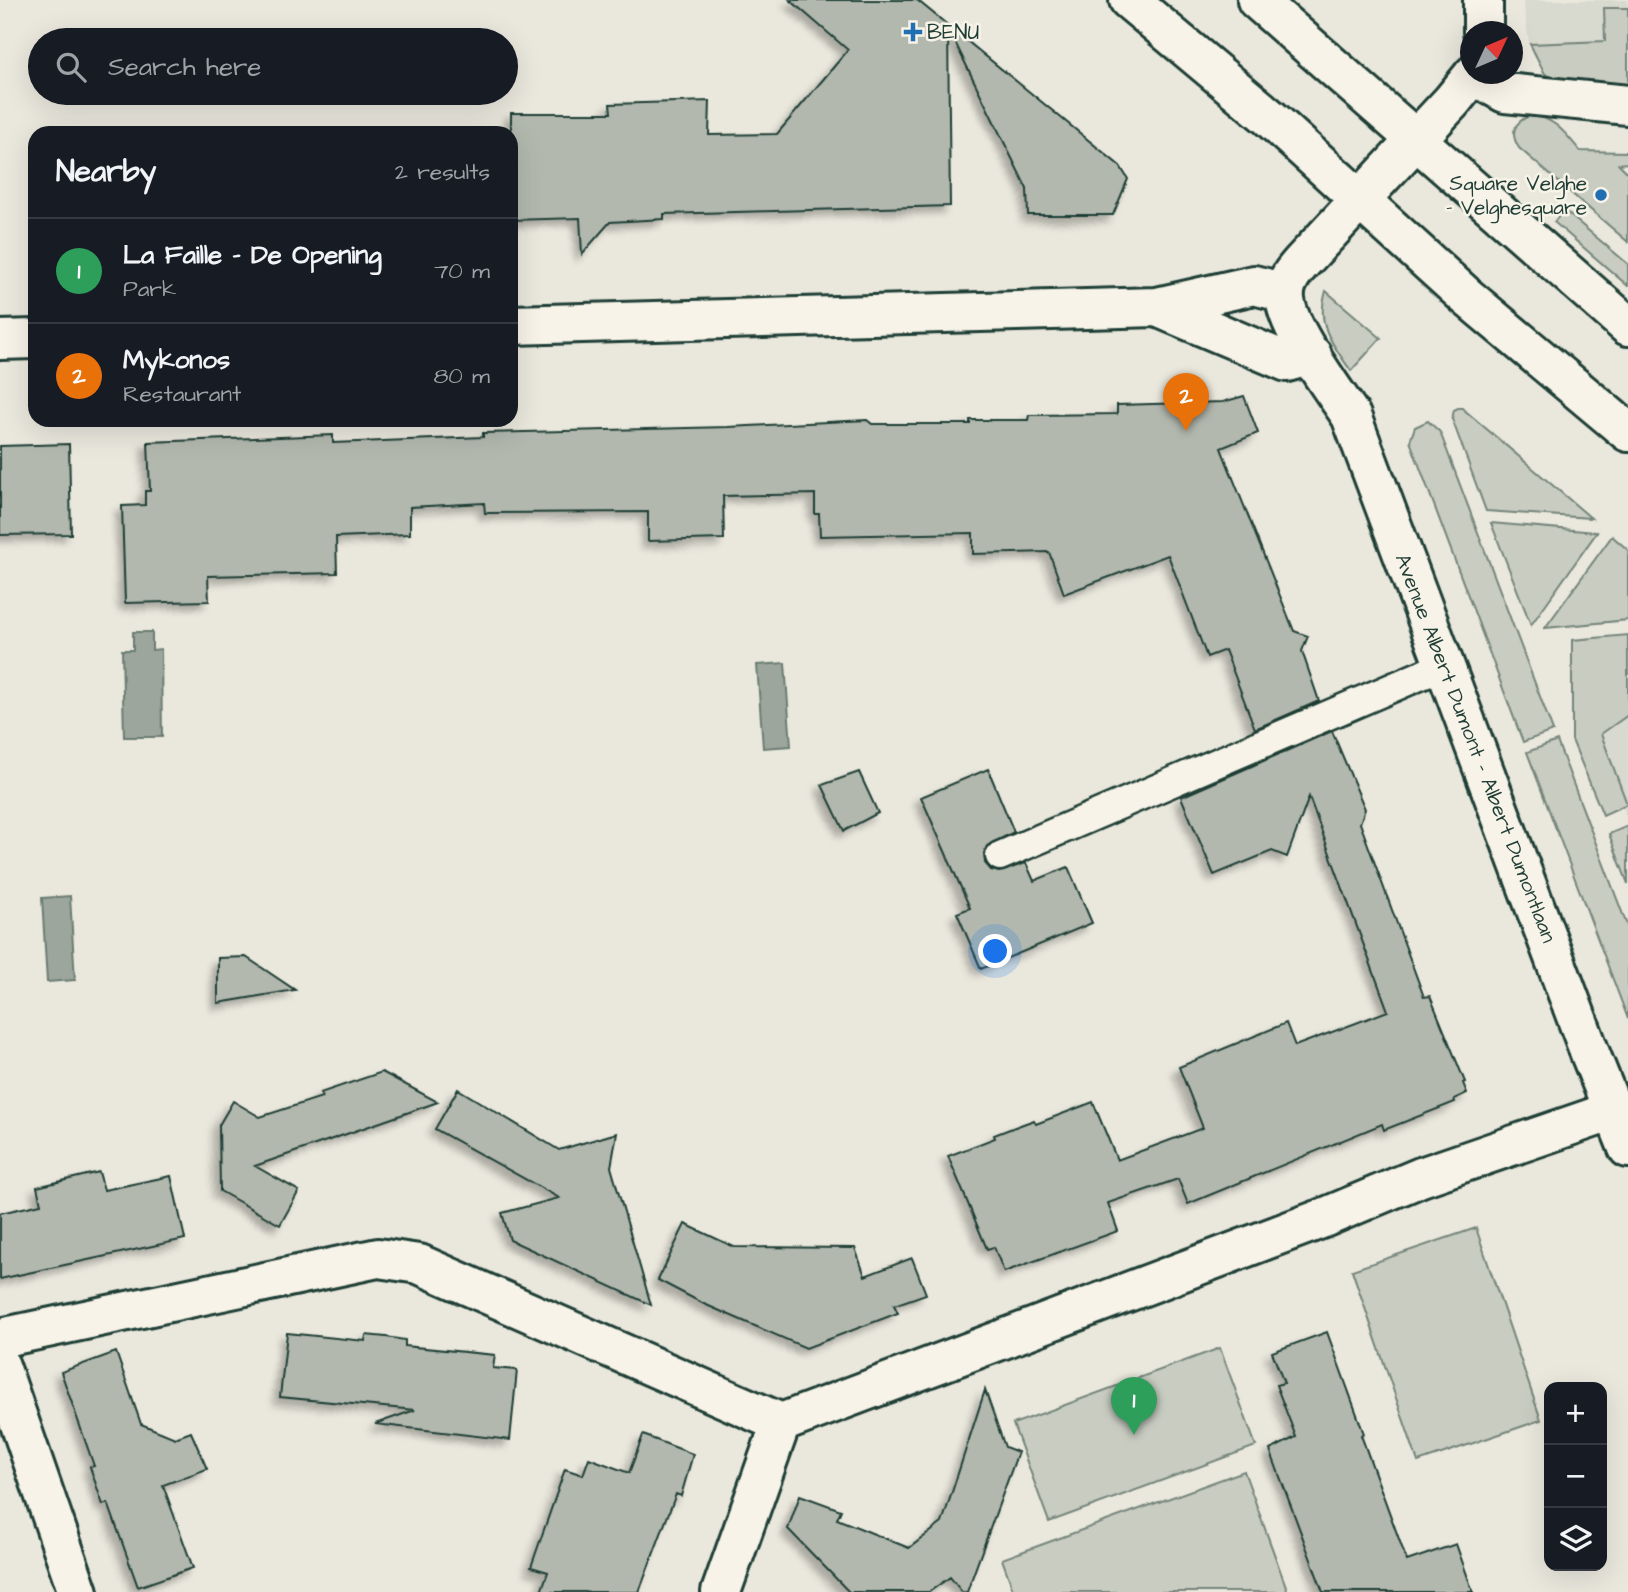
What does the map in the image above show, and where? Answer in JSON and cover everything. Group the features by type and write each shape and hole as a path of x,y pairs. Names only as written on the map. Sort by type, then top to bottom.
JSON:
{"street":[{"path":"1129,0 1270,118 1467,298 1628,432"},
{"path":"1257,0 1628,326"},
{"path":"1483,0 1483,21"},
{"path":"518,325 1157,307 1254,285 1285,293 1289,277 1465,84"},
{"path":"1490,84 1505,93 1628,105"},
{"name":"Avenue Albert Dumont - Albert Dumontlaan","path":"1285,293 1291,320 1351,416 1628,1148"},
{"path":"1157,307 1287,362 1312,355"},
{"path":"0,340 28,339"},
{"path":"0,1338 378,1258 419,1264 781,1423 1321,1219 1421,1177 1613,1111"},
{"path":"0,1366 78,1592"},
{"path":"721,1592 781,1423"}],"lane":[{"path":"1000,856 1445,665"}],"shaded area":[{"path":"1523,0 1628,0 1628,94 1545,74 1529,44"},
{"path":"1604,8 1628,8 1628,94 1573,89 1545,74 1530,44 1605,41"},
{"name":"Square Velghe - Velghesquare","path":"1529,116 1552,122 1580,151 1628,152 1628,163 1619,164 1628,173 1628,242 1519,148 1515,129 1519,122"},
{"path":"1564,210 1628,264 1628,286 1554,222"},
{"path":"1326,291 1381,338 1351,371 1332,343 1324,324 1323,303"},
{"path":"1462,408 1591,518 1486,511 1452,419 1454,410"},
{"path":"1428,421 1440,432 1553,731 1523,742 1410,441 1415,427"},
{"path":"1491,523 1597,532 1531,625"},
{"path":"1612,536 1628,550 1628,620 1545,628"},
{"path":"133,632 152,632 152,650 161,649 162,737 124,737 122,650 133,650"},
{"path":"1628,635 1628,715 1601,734 1627,804 1603,815 1572,740 1572,640"},
{"path":"785,663 791,746 763,748 757,665"},
{"path":"1628,715 1628,824 1601,734"},
{"path":"1557,741 1628,928 1628,1019 1527,752"},
{"path":"1628,826 1628,884 1609,834"},
{"path":"70,896 75,980 47,982 42,898"},
{"path":"1476,1228 1541,1420 1418,1462 1352,1270"},
{"path":"1220,1348 1256,1446 1049,1522 1013,1424"},
{"path":"1244,1471 1288,1592 1014,1592 1002,1559"}],"building":[{"path":"790,0 917,0 1120,166 1128,179 1113,215 1028,215 1027,189 948,28 950,206 664,214 664,219 610,222 582,254 580,218 518,220 518,126 511,126 511,113 611,113 610,104 710,101 709,135 777,134 848,50"},
{"path":"1244,396 1258,433 1221,448 1294,631 1308,636 1302,651 1319,701 1255,729 1225,650 1207,657 1168,555 1064,594 1049,552 973,554 973,533 820,536 819,514 815,514 815,494 723,496 724,539 648,541 648,512 485,513 484,503 410,507 410,534 336,537 337,573 208,576 209,601 125,603 122,506 145,505 145,491 150,491 148,442 333,435 333,443 483,437 483,433 728,427 867,420 872,424 970,424 970,420 1028,420 1029,415 1117,414 1117,405 1223,402"},
{"path":"69,444 71,534 0,535 0,446"},
{"path":"1332,731 1365,809 1360,823 1424,997 1430,996 1467,1093 1454,1099 1455,1102 1384,1130 1382,1124 1188,1204 1178,1179 1108,1203 1118,1231 1004,1272 994,1247 987,1249 948,1156 995,1138 994,1135 1015,1127 1034,1120 1036,1124 1093,1102 1117,1160 1203,1128 1179,1067 1286,1023 1295,1046 1388,1011 1309,797 1287,857 1272,851 1214,875 1181,797"},
{"path":"988,769 1014,832 987,846 984,853 985,863 991,870 999,872 1026,863 1034,881 1068,867 1092,923 981,969 957,913 970,908 921,797"},
{"path":"859,772 878,813 844,831 822,785"},
{"path":"246,957 295,990 218,1003 218,958"},
{"path":"382,1072 438,1102 255,1166 299,1191 280,1225 220,1191 219,1125 233,1101 260,1117 322,1097 320,1093"},
{"path":"458,1089 559,1150 617,1133 611,1167 651,1305 510,1240 502,1213 559,1198 435,1129"},
{"path":"99,1172 104,1190 171,1176 185,1239 0,1279 0,1213 41,1204 37,1187"},
{"path":"685,1224 734,1247 855,1248 865,1276 912,1258 926,1294 894,1305 898,1313 806,1348 704,1304 658,1280"},
{"path":"1327,1332 1407,1561 1456,1544 1473,1592 1323,1592 1270,1450 1296,1437 1276,1385 1284,1383 1272,1352"},
{"path":"287,1333 365,1341 366,1335 386,1337 405,1340 405,1346 495,1355 493,1368 517,1370 510,1440 375,1424 415,1410 280,1397"},
{"path":"116,1352 141,1424 175,1438 191,1432 207,1469 163,1485 193,1568 138,1587 108,1503 103,1505 90,1467 94,1466 61,1372"},
{"path":"985,1390 1005,1447 1018,1452 967,1592 962,1592 950,1577 929,1592 849,1592 788,1529 800,1495 841,1510 837,1519 909,1548 942,1523"},
{"path":"643,1435 693,1454 681,1496 676,1494 639,1592 541,1592 548,1572 531,1567 565,1469 583,1475 589,1458 629,1473"}],"place":[{"name":"BENU","path":"913,32"},
{"name":"Square Velghe - Velghesquare","path":"1601,195"},
{"name":"Mykonos","path":"1186,431"},
{"name":"La Faille - De Opening","path":"1134,1435"}]}
